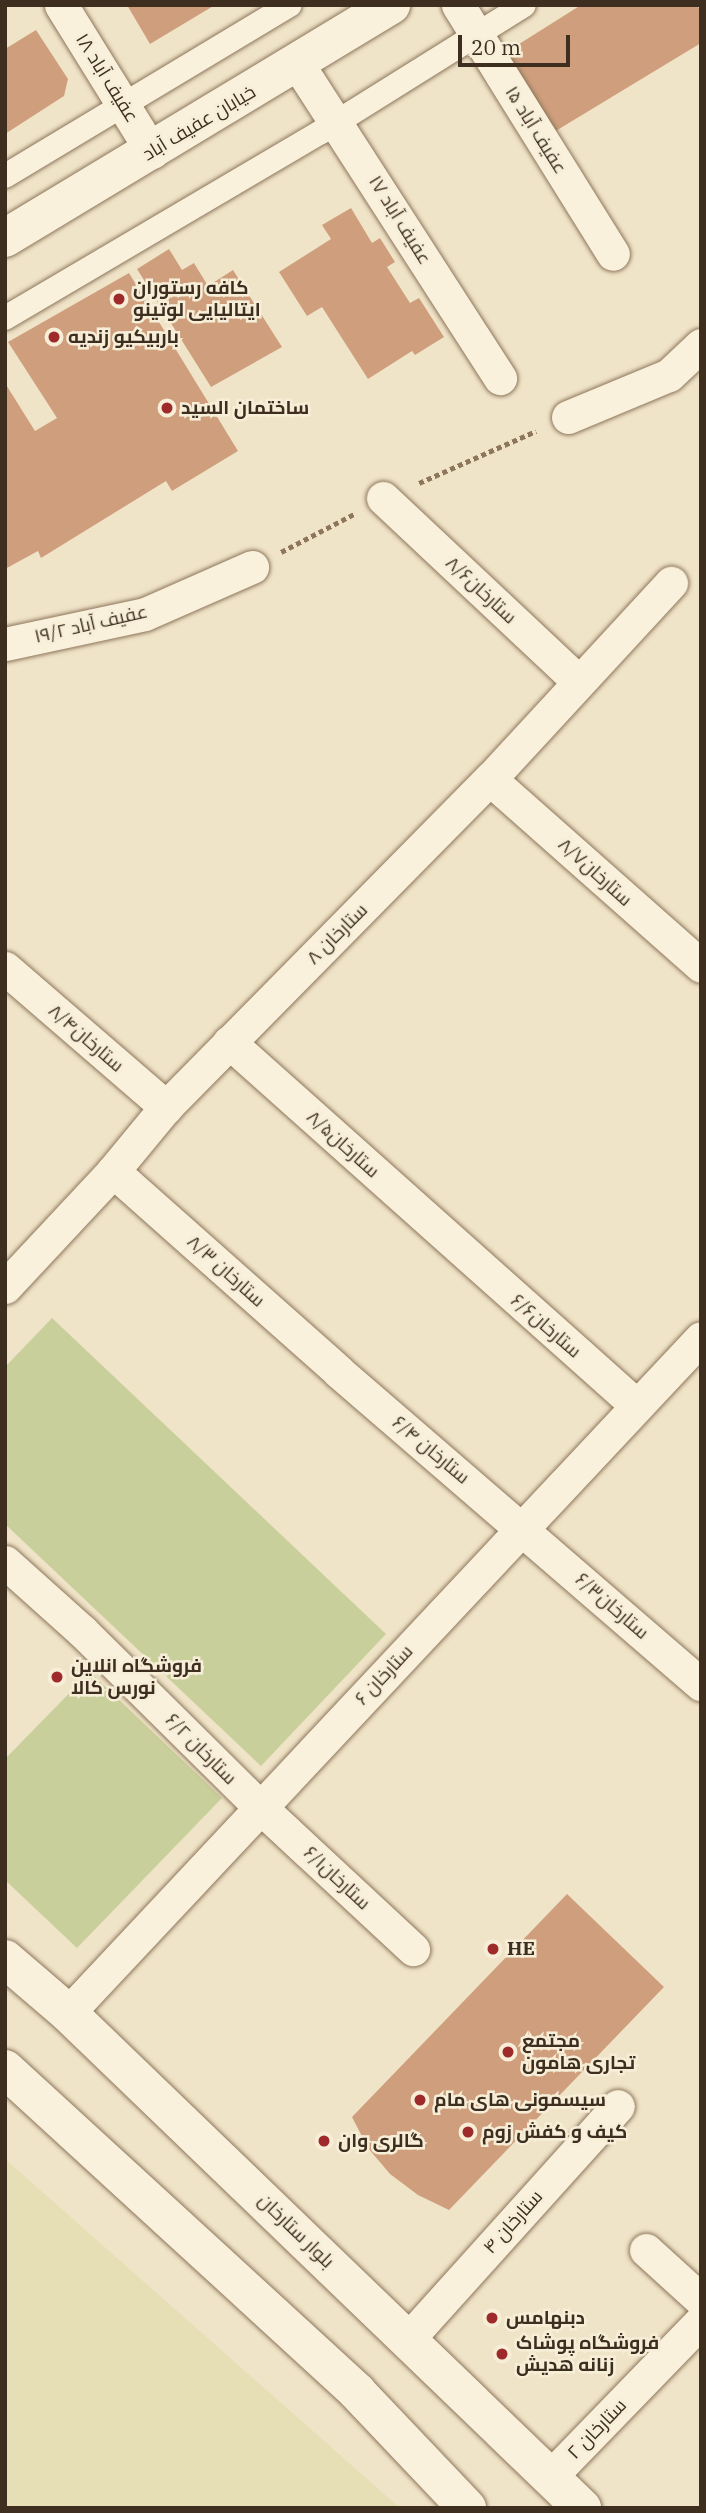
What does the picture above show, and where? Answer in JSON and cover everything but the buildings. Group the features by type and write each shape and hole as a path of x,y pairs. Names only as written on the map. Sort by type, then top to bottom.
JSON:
{"main road":[{"name":"خیابان عفیف آباد","path":"5,237 152,152 391,5"},
{"name":"بلوار ستارخان","path":"5,1959 68,2013 409,2338 582,2508"},
{"path":"5,2069 357,2392 467,2508"}],"street":[{"name":"عفیف آباد ۱۸","path":"61,5 152,152"},
{"path":"5,176 290,5"},
{"name":"عفیف آباد ۱۵","path":"458,5 613,254"},
{"path":"5,318 338,122 524,5"},
{"name":"عفیف آباد ۱۷","path":"297,63 338,122 500,378"},
{"path":"568,417 669,375 701,345"},
{"name":"ستارخان۸/۶","path":"383,498 578,681"},
{"name":"عفیف آباد ۱۹/۲","path":"5,644 145,614 252,567"},
{"name":"ستارخان ۸","path":"5,1287 113,1171 166,1107 490,779 671,583"},
{"name":"ستارخان۸/۷","path":"490,779 701,966"},
{"name":"ستارخان۸/۴","path":"5,968 166,1107"},
{"name":"ستارخان۸/۵","path":"229,1042 456,1246"},
{"name":"ستارخان ۸/۳","path":"113,1171 339,1372"},
{"name":"ستارخان۶/۶","path":"456,1246 636,1405"},
{"name":"ستارخان ۶","path":"68,2013 701,1338"},
{"name":"ستارخان ۶/۴","path":"339,1372 523,1528"},
{"name":"ستارخان۶/۳","path":"523,1528 701,1684"},
{"name":"ستارخان ۶/۲","path":"5,1562 82,1631 260,1807"},
{"name":"ستارخان۶/۱","path":"260,1807 413,1949"},
{"name":"۴ ستارخان","path":"409,2338 618,2106"},
{"path":"646,2250 701,2300"},
{"name":"۲ ستارخان","path":"551,2476 701,2321"}],"shaded area":[{"path":"5,2159 400,2508 5,2508"}],"green space":[{"path":"52,1318 386,1634 261,1766 5,1524 5,1367"},
{"path":"90,1672 222,1798 77,1948 5,1880 5,1759"}],"place":[{"name":"کافه رستوران ایتالیایی لوتینو","path":"119,299"},
{"name":"باربیکیو زندیه","path":"54,337"},
{"name":"ساختمان السید","path":"167,408"},
{"name":"فروشگاه انلاین نورس کالا","path":"57,1677"},
{"name":"HE","path":"493,1949"},
{"name":"مجتمع تجاری هامون","path":"508,2052"},
{"name":"سیسمونی های مام","path":"420,2100"},
{"name":"کیف و کفش زوم","path":"468,2132"},
{"name":"گالری وان","path":"324,2141"},
{"name":"دبنهامس","path":"492,2318"},
{"name":"فروشگاه پوشاک زنانه هدیش","path":"502,2354"}]}
